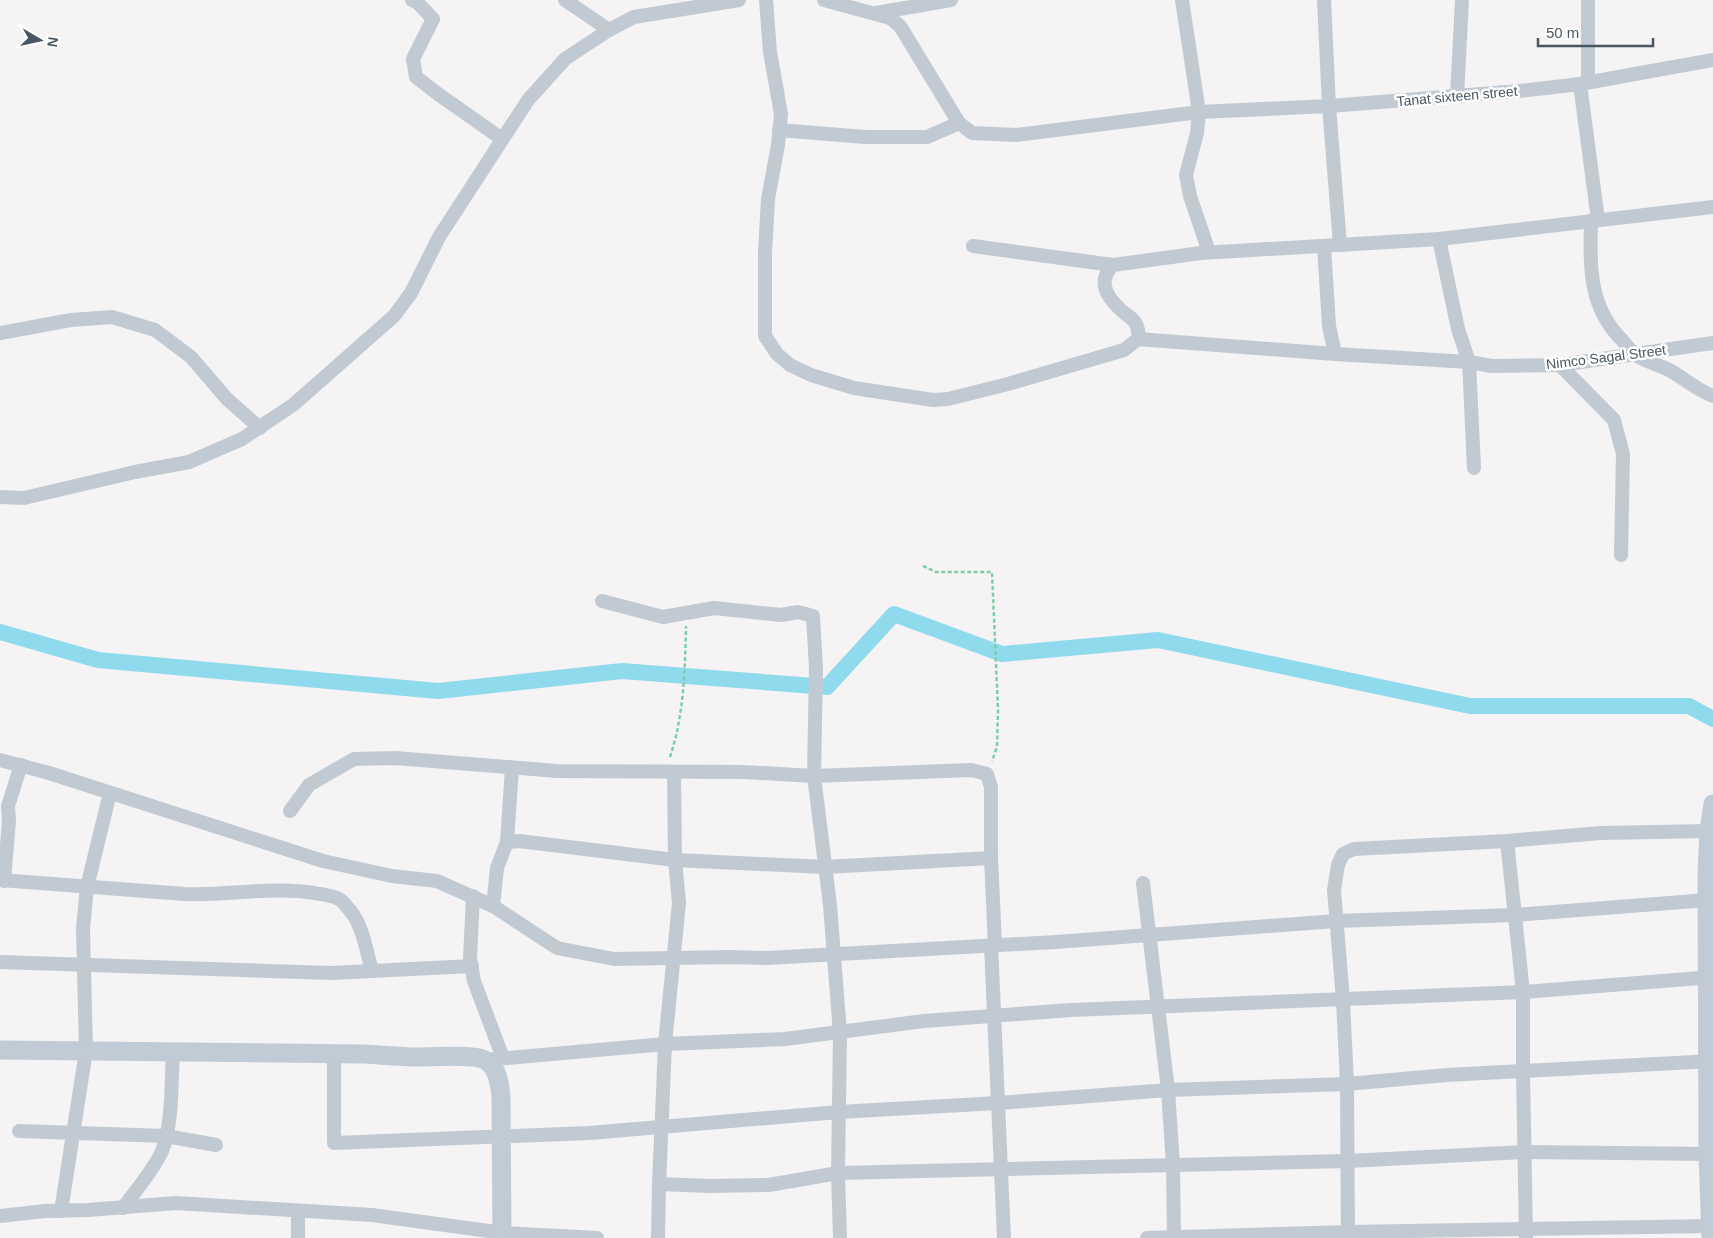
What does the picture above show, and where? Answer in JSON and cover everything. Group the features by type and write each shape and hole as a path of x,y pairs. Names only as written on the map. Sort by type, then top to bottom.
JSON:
{"street":[{"path":"412,0 418,3 434,19 412,60 416,77 502,139"},
{"path":"565,0 609,30"},
{"path":"0,497 24,498 135,472 189,462 242,440 260,428 293,405 394,316 411,293 439,238 502,139 528,100 565,59 609,30 634,17 739,0"},
{"path":"766,0 770,52 781,114 768,199 765,252 765,336 777,354 790,366 811,375 854,388 933,400 948,399 999,386 1124,350 1138,339 1139,330 1134,320 1106,294 1104,279 1106,272 1113,265"},
{"path":"780,130 865,137 927,137 958,123 900,26 890,18 824,0"},
{"path":"873,13 951,0"},
{"path":"1182,0 1199,112 1197,133 1186,175 1190,196 1209,252"},
{"path":"1324,0 1340,245"},
{"path":"1457,96 1462,0"},
{"path":"1588,0 1584,83 1594,220 1590,261 1592,284 1598,304 1612,330 1636,355 1672,372 1692,386 1713,396"},
{"name":"Tanat sixteen street","path":"958,123 972,133 1016,135 1199,112 1330,106 1519,91 1584,83 1713,60"},
{"path":"973,246 1113,265 1209,252 1439,238 1713,207"},
{"path":"1439,238 1458,329 1469,362 1474,468"},
{"path":"1324,246 1329,326 1336,354"},
{"path":"0,333 71,320 112,317 155,330 191,357 227,398 260,428"},
{"name":"Nimco Sagal Street","path":"1138,339 1469,362 1492,366 1560,366 1713,344"},
{"path":"1560,366 1614,420 1624,454 1620,554"},
{"path":"602,601 663,616 714,608 781,615 798,612 813,616 816,668 814,776 825,866 840,1033 838,1173 840,1238"},
{"path":"290,810 309,784 354,759 396,758 557,771 743,772 814,776 971,770 987,774 991,787 994,1016 1004,1238"},
{"path":"0,760 323,861 392,876 436,881 493,906 557,948 614,959 767,958 833,955 1336,921 1515,914 1709,902"},
{"path":"21,765 8,806 10,821 2,881 206,895 260,891 306,891 339,899 359,924 372,971"},
{"path":"493,906 497,868 507,842 512,768"},
{"path":"658,1238 661,1126 666,1044 679,903 670,772"},
{"path":"61,1210 86,1051 84,929 87,887 110,793"},
{"path":"1147,1238 1712,1230 1709,831 1713,804"},
{"path":"1348,1235 1347,1084 1343,1000 1334,890 1338,864 1343,854 1354,849 1507,841 1601,833 1709,831"},
{"path":"507,842 520,841 675,860 825,866 991,858"},
{"path":"1507,841 1523,992 1526,1234"},
{"path":"1143,883 1168,1090 1174,1165 1174,1238"},
{"path":"473,896 471,929 474,981 504,1058"},
{"path":"0,962 331,973 472,966"},
{"path":"0,1050 334,1054 416,1057 464,1056 485,1060 666,1044 785,1039 924,1021 1071,1010 1523,992 1711,977"},
{"path":"123,1208 157,1159 166,1136 173,1052"},
{"path":"334,1054 334,1143 589,1133 839,1112 998,1103 1168,1090 1347,1084 1523,1071 1710,1061"},
{"path":"485,1060 495,1070 499,1082 502,1135 502,1236"},
{"path":"19,1132 166,1136 216,1145"},
{"path":"659,1184 710,1186 769,1185 838,1173 1348,1161 1524,1152 1710,1154"},
{"path":"0,1216 176,1203 372,1215 502,1236 597,1238"},
{"path":"298,1211 298,1238"}],"path":[{"path":"923,566 936,572 992,572 997,687 997,747 987,774"},
{"path":"670,772 677,736 686,666 686,612"}],"waterway":[{"path":"0,632 98,660 438,691 622,671 827,687 894,614 1002,654 1158,640 1470,706 1689,706 1713,719"}]}
